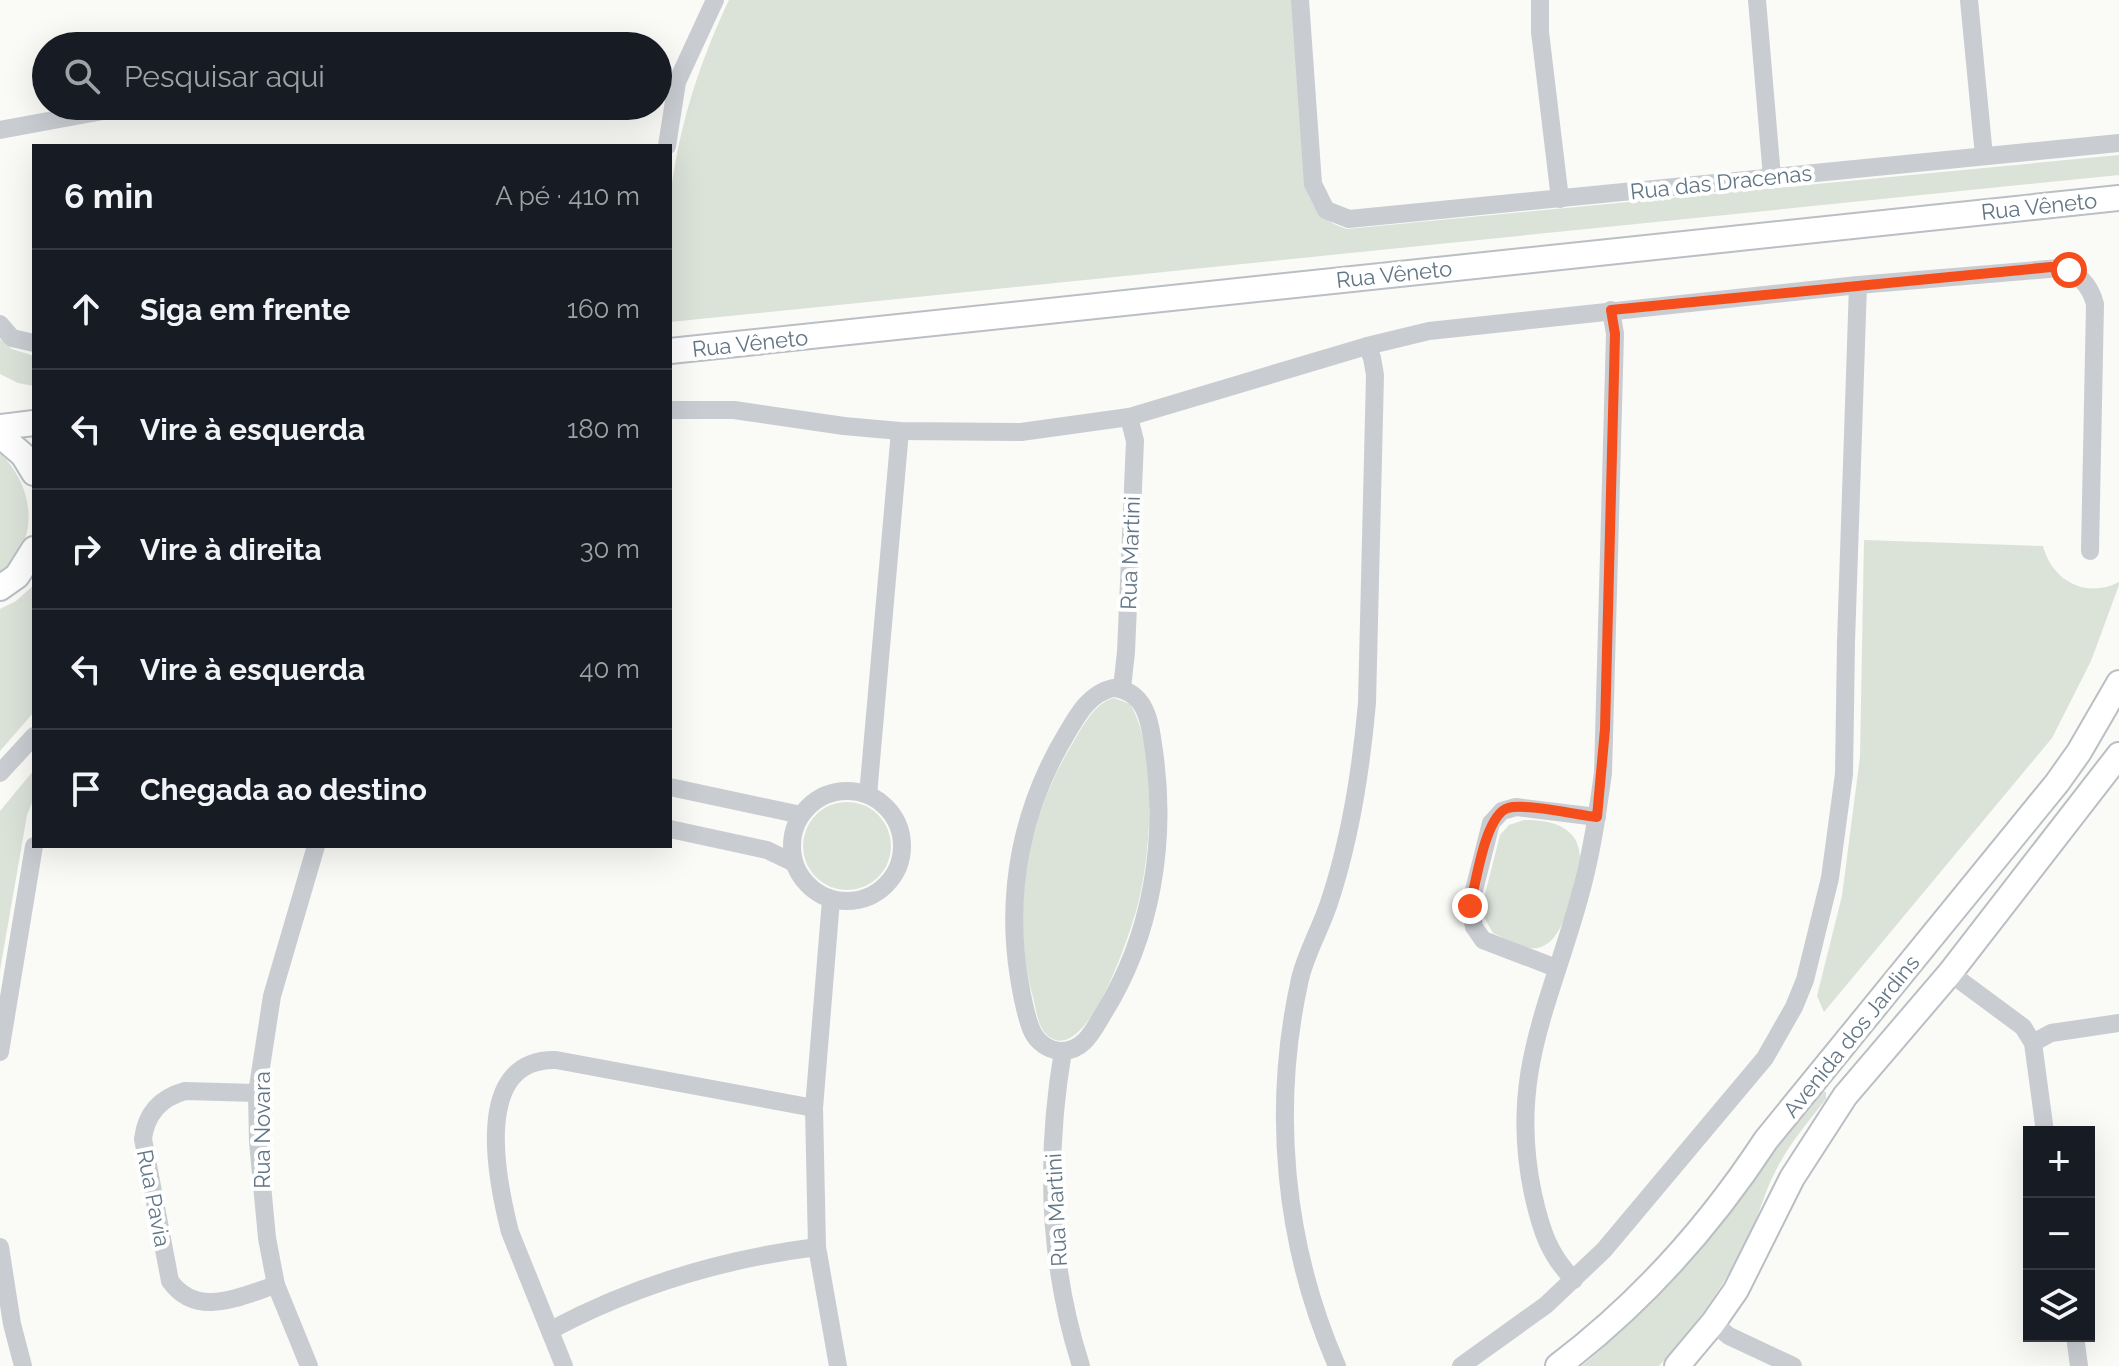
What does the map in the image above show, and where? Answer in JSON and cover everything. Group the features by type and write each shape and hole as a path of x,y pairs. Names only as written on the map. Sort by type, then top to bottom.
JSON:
{"street":[{"path":"672,114 677,82 715,0"},
{"name":"Rua das Dracenas","path":"1300,0 1313,184 1326,210 1349,219 2119,143"},
{"path":"1540,0 1540,32 1560,199"},
{"path":"1757,0 1772,177"},
{"path":"1969,0 1984,156"},
{"path":"672,82 677,82"},
{"path":"0,130 54,120"},
{"path":"667,144 671,120"},
{"name":"Rua Vêneto","path":"672,351 2119,198"},
{"path":"672,410 734,410 830,425 900,431 1021,432 1129,417 1367,346 1429,331 2051,267 2069,270 2084,281 2093,296 2090,551"},
{"path":"1461,1366 1516,1328 1574,1280 1604,1250 1765,1058 1794,1007 1813,955 1830,878 1844,774 1858,285"},
{"path":"1574,1280 1556,1261 1544,1233 1525,1144 1526,1098 1532,1052 1579,899 1597,817 1605,729 1615,334 1611,310"},
{"path":"6,331 32,342"},
{"path":"1337,1366 1315,1307 1295,1228 1289,1188 1285,1102 1293,1017 1301,975 1341,864 1353,812 1363,744 1367,703 1375,375 1367,346"},
{"name":"Rua Martini","path":"1122,688 1135,441 1129,417"},
{"path":"0,427 32,423"},
{"path":"868,795 900,431"},
{"path":"0,435 23,455 32,470"},
{"path":"0,588 17,576 32,552"},
{"name":"Avenida dos Jardins","path":"1558,1366 1627,1308 1688,1245 1742,1177 1766,1140 2057,783 2119,683"},
{"path":"1122,688 1143,703 1155,755 1159,829 1152,889 1134,950 1108,1008 1084,1043 1063,1051 1052,1050 1037,1040 1021,993 1014,927 1018,861 1044,777 1072,725 1095,695 1122,688"},
{"path":"0,773 32,738"},
{"name":"Avenida dos Jardins","path":"1677,1366 1736,1290 1792,1178 1845,1096 1950,973 2119,755"},
{"path":"672,787 801,815"},
{"path":"854,791 868,795 881,802 900,828 903,843 901,861 894,877 882,891 866,899 848,902 831,900 815,892 802,879 794,863 791,845 794,830 801,815 825,795 854,791"},
{"path":"1556,968 1483,940 1474,927 1470,906 1491,823 1502,811 1516,807 1597,817"},
{"path":"672,829 767,850 794,863"},
{"path":"0,1052 34,848"},
{"name":"Rua Novara","path":"309,1366 276,1285 261,1191 257,1093 272,996 310,848"},
{"path":"831,900 814,1108 817,1247 838,1366"},
{"path":"1950,973 2023,1027 2033,1043 2044,1126"},
{"path":"2033,1043 2051,1033 2119,1023"},
{"name":"Rua Martini","path":"1063,1051 1051,1149 1053,1224 1064,1306 1081,1366"},
{"path":"564,1366 510,1232 500,1187 497,1143 499,1100 509,1079 536,1062 556,1060 814,1108"},
{"path":"1822,1072 1845,1096"},
{"name":"Rua Pavia","path":"257,1093 185,1091 174,1094 155,1108 144,1128 143,1139 170,1281 176,1289 192,1300 210,1304 276,1285"},
{"path":"0,1247 12,1324 23,1366"},
{"path":"551,1330 617,1298 687,1273 729,1261 817,1247"},
{"path":"1713,1323 1729,1336 1793,1366"},
{"path":"2076,1342 2079,1366"}],"shaded area":[{"path":"729,0 1295,0 1308,193 1323,216 1347,229 2119,155 2119,175 672,322 672,186 691,97"},
{"path":"0,339 12,349 32,355 32,386 0,374"},
{"path":"0,453 20,481 28,513 22,545 0,572"},
{"path":"1864,540 2043,546 2054,569 2072,584 2094,588 2119,582 2119,585 2091,661 2052,738 1824,1012 1817,996 1842,896 1860,757"},
{"path":"32,587 32,714 0,751 0,609 16,601"},
{"path":"1114,698 1130,704 1145,747 1150,800 1147,854 1139,900 1128,937 1106,990 1093,1014 1078,1032 1063,1040 1048,1036 1042,1028 1026,966 1023,901 1027,868 1043,804 1056,774 1088,718 1100,705"},
{"path":"32,772 32,803 27,815 0,970 0,811"},
{"path":"847,802 864,806 878,815 887,829 891,846 887,863 878,877 864,886 847,890 830,886 816,877 807,863 803,846 807,829 816,815 830,806"},
{"path":"1524,820 1544,821 1562,827 1575,839 1580,858 1566,915 1551,940 1541,947 1524,947 1493,933 1484,917 1483,902 1500,835 1509,825"},
{"path":"1822,1091 1826,1092 1826,1099 1781,1160 1739,1256 1708,1306 1672,1352 1659,1366 1582,1366 1686,1265"}],"route":[{"path":"1470,906 1491,823 1502,811 1523,807 1597,817 1605,729 1615,334 1611,310 2051,267 2069,270"}]}
